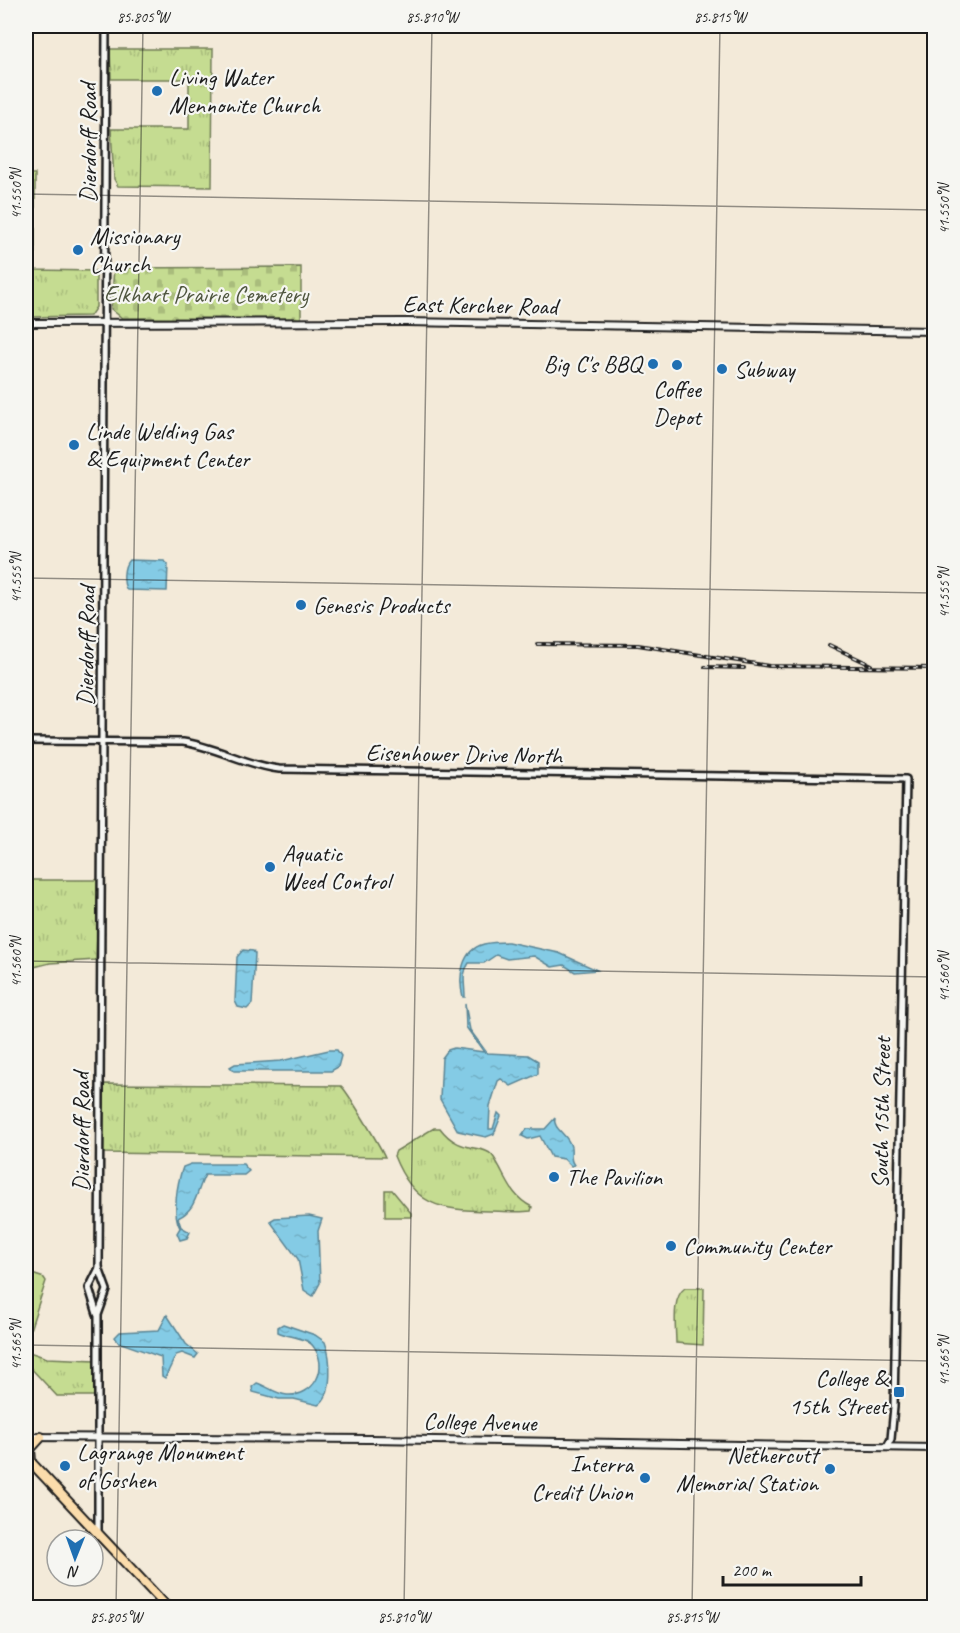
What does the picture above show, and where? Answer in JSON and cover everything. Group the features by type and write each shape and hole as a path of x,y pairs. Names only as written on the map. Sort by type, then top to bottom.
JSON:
{"highway":[{"path":"41,1437 30,1449 28,1460 93,1528"},
{"path":"105,1540 168,1608"}],"main road":[{"name":"East Kercher Road","path":"26,323 397,322 934,331"},
{"name":"College Avenue","path":"26,1437 934,1448"}],"street":[{"name":"Dierdorff Road","path":"98,1315 107,1290 99,1268 106,26"},
{"name":"Eisenhower Drive North","path":"26,741 196,744 254,765 279,769 906,779"},
{"name":"South 15th Street","path":"887,1447 891,1439 894,1407 906,779"},
{"name":"Dierdorff Road","path":"98,1528 98,1315 89,1288 99,1268"},
{"path":"92,1282 104,1283"},
{"path":"92,1296 100,1298 105,1295"}],"green space":[{"path":"110,49 213,49 212,187 118,186 114,179 111,129 189,129 189,79 111,79"},
{"path":"26,174 35,174 35,270 96,271 96,307 90,316 26,317"},
{"name":"Elkhart Prairie Cemetery","path":"301,267 301,320 122,318 111,309 114,268"},
{"path":"26,880 99,880 96,960 50,963 26,969"},
{"path":"104,1084 341,1086 385,1157 102,1153"},
{"path":"434,1128 440,1128 455,1142 492,1155 512,1190 532,1207 531,1211 456,1209 430,1202 420,1195 410,1186 394,1156 396,1151"},
{"path":"385,1190 392,1190 411,1213 411,1217 385,1217"},
{"path":"26,1272 44,1278 46,1281 26,1342"},
{"path":"685,1288 704,1288 703,1345 676,1343 676,1306"},
{"path":"26,1351 47,1358 95,1360 95,1396 57,1396 26,1363"}],"water":[{"path":"129,560 164,561 168,564 167,591 127,590 124,575 125,566"},
{"path":"508,942 559,953 597,970 575,972 564,965 552,967 534,956 507,959 496,955 484,963 469,963 464,975 465,997 463,997 461,973 470,952 484,944"},
{"path":"243,950 253,951 255,954 252,1004 247,1009 238,1007 235,1001 237,957"},
{"path":"465,1004 470,1030 487,1053 528,1055 538,1061 538,1074 511,1086 501,1079 498,1081 490,1106 489,1129 493,1129 498,1113 501,1116 494,1134 486,1137 458,1131 440,1099 442,1058 448,1050 454,1048 484,1052 466,1027"},
{"path":"337,1050 341,1056 338,1067 331,1071 234,1071 230,1067 235,1064 281,1061"},
{"path":"555,1118 556,1125 570,1143 571,1159 574,1165 571,1166 564,1159 551,1157 540,1136 528,1139 522,1136 527,1129 545,1129"},
{"path":"191,1164 243,1164 249,1171 244,1175 205,1175 193,1205 178,1218 181,1227 190,1232 187,1238 180,1240 177,1233 180,1228 176,1215 177,1190 183,1167"},
{"path":"309,1216 322,1219 318,1231 320,1283 313,1296 304,1290 298,1259 270,1221 275,1218"},
{"path":"167,1315 186,1344 198,1354 195,1358 182,1353 176,1355 165,1378 162,1376 161,1357 118,1342 115,1337 120,1332 159,1330"},
{"path":"283,1324 315,1335 325,1342 330,1366 329,1385 327,1393 318,1405 253,1392 252,1387 257,1383 275,1392 287,1395 297,1394 305,1391 317,1380 320,1363 313,1346 306,1341 278,1332 278,1327"}],"railway":[{"path":"537,644 638,645 769,666 934,668"},
{"path":"829,645 871,665"},
{"path":"705,667 744,668"}],"place":[{"name":"Living Water Mennonite Church","path":"157,91"},
{"name":"Missionary Church","path":"78,250"},
{"name":"Big C's BBQ","path":"653,364"},
{"name":"Coffee Depot","path":"677,365"},
{"name":"Subway","path":"722,369"},
{"name":"Linde Welding Gas & Equipment Center","path":"74,445"},
{"name":"Genesis Products","path":"301,605"},
{"name":"Aquatic Weed Control","path":"270,867"},
{"name":"The Pavilion","path":"554,1177"},
{"name":"Community Center","path":"671,1246"},
{"name":"College & 15th Street","path":"899,1392"},
{"name":"Lagrange Monument of Goshen","path":"65,1466"},
{"name":"Nethercutt Memorial Station","path":"830,1469"},
{"name":"Interra Credit Union","path":"645,1478"}]}
